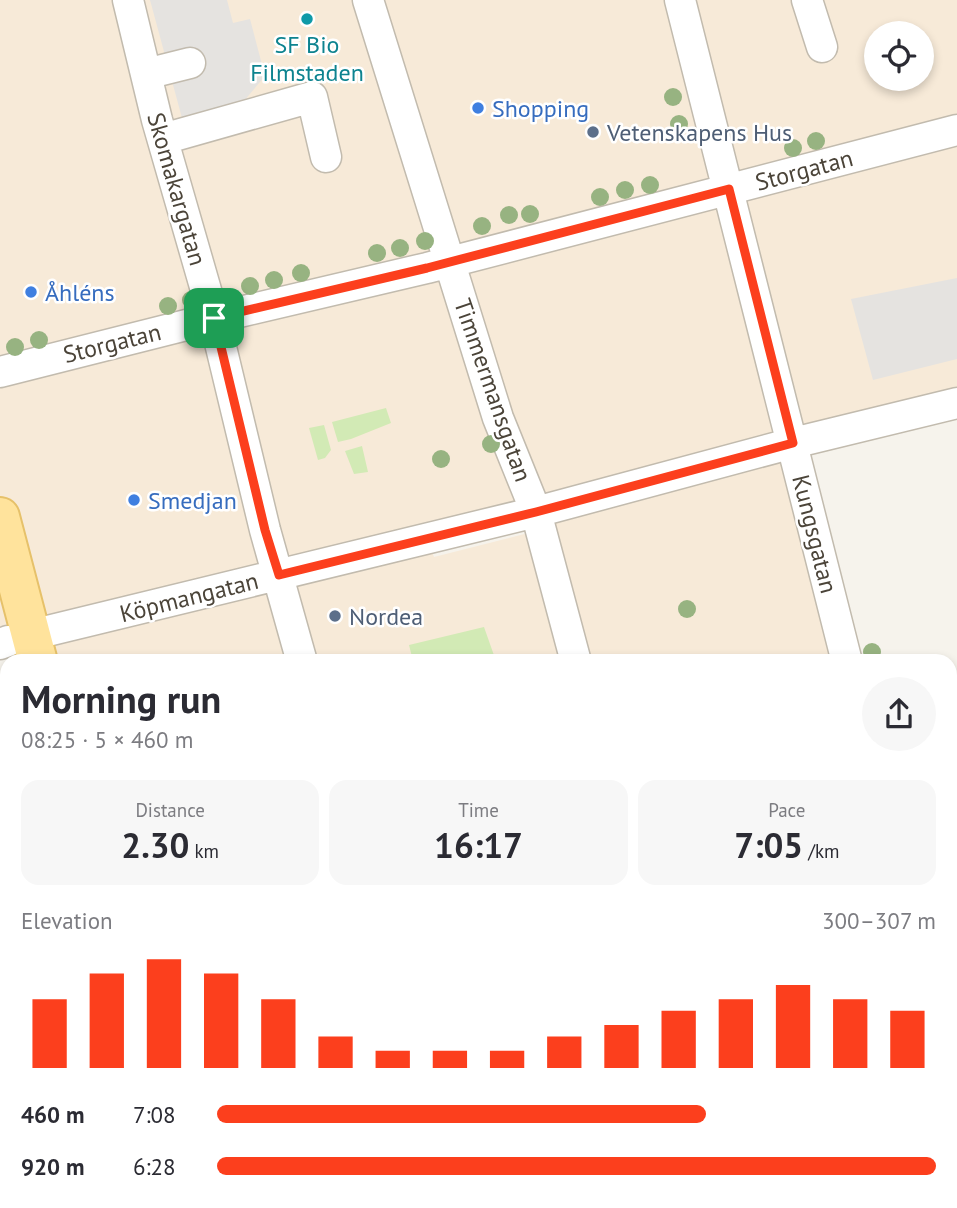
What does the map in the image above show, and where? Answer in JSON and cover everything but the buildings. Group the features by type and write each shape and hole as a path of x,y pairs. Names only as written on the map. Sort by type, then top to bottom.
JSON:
{"main road":[{"path":"0,517 15,643"}],"street":[{"name":"Skomakargatan","path":"128,0 163,139 214,318 265,530 300,654"},
{"name":"Timmermansgatan","path":"368,0 498,418 536,512 574,654"},
{"path":"807,0 822,47"},
{"name":"Kungsgatan","path":"688,2 729,189 845,654"},
{"path":"146,74 190,63"},
{"path":"163,139 312,97 326,157"},
{"name":"Storgatan","path":"0,372 450,262 957,130"},
{"name":"Köpmangatan","path":"15,643 957,403"}],"shaded area":[{"path":"0,0 957,0 957,401 793,444 845,654 21,654 0,644","holes":["535,512 540,530 434,557 428,540"]},
{"path":"150,0 227,0 233,23 250,19 265,76 244,101 182,118"},
{"path":"957,278 957,359 873,380 851,299"}],"green space":[{"path":"386,408 391,423 338,442 332,422"},
{"path":"324,425 331,450 325,458 318,460 309,428"},
{"path":"362,446 368,472 354,474 345,451"},
{"path":"484,627 494,654 411,654 409,645"}],"place":[{"name":"SF Bio Filmstaden","path":"307,19"},
{"name":"Shopping","path":"478,108"},
{"name":"Vetenskapens Hus","path":"593,132"},
{"name":"Åhléns","path":"31,292"},
{"name":"Smedjan","path":"134,500"},
{"name":"Nordea","path":"335,616"}],"route":[{"path":"729,189 793,443 536,512 279,575 265,530 214,318 427,268 729,189"}]}
